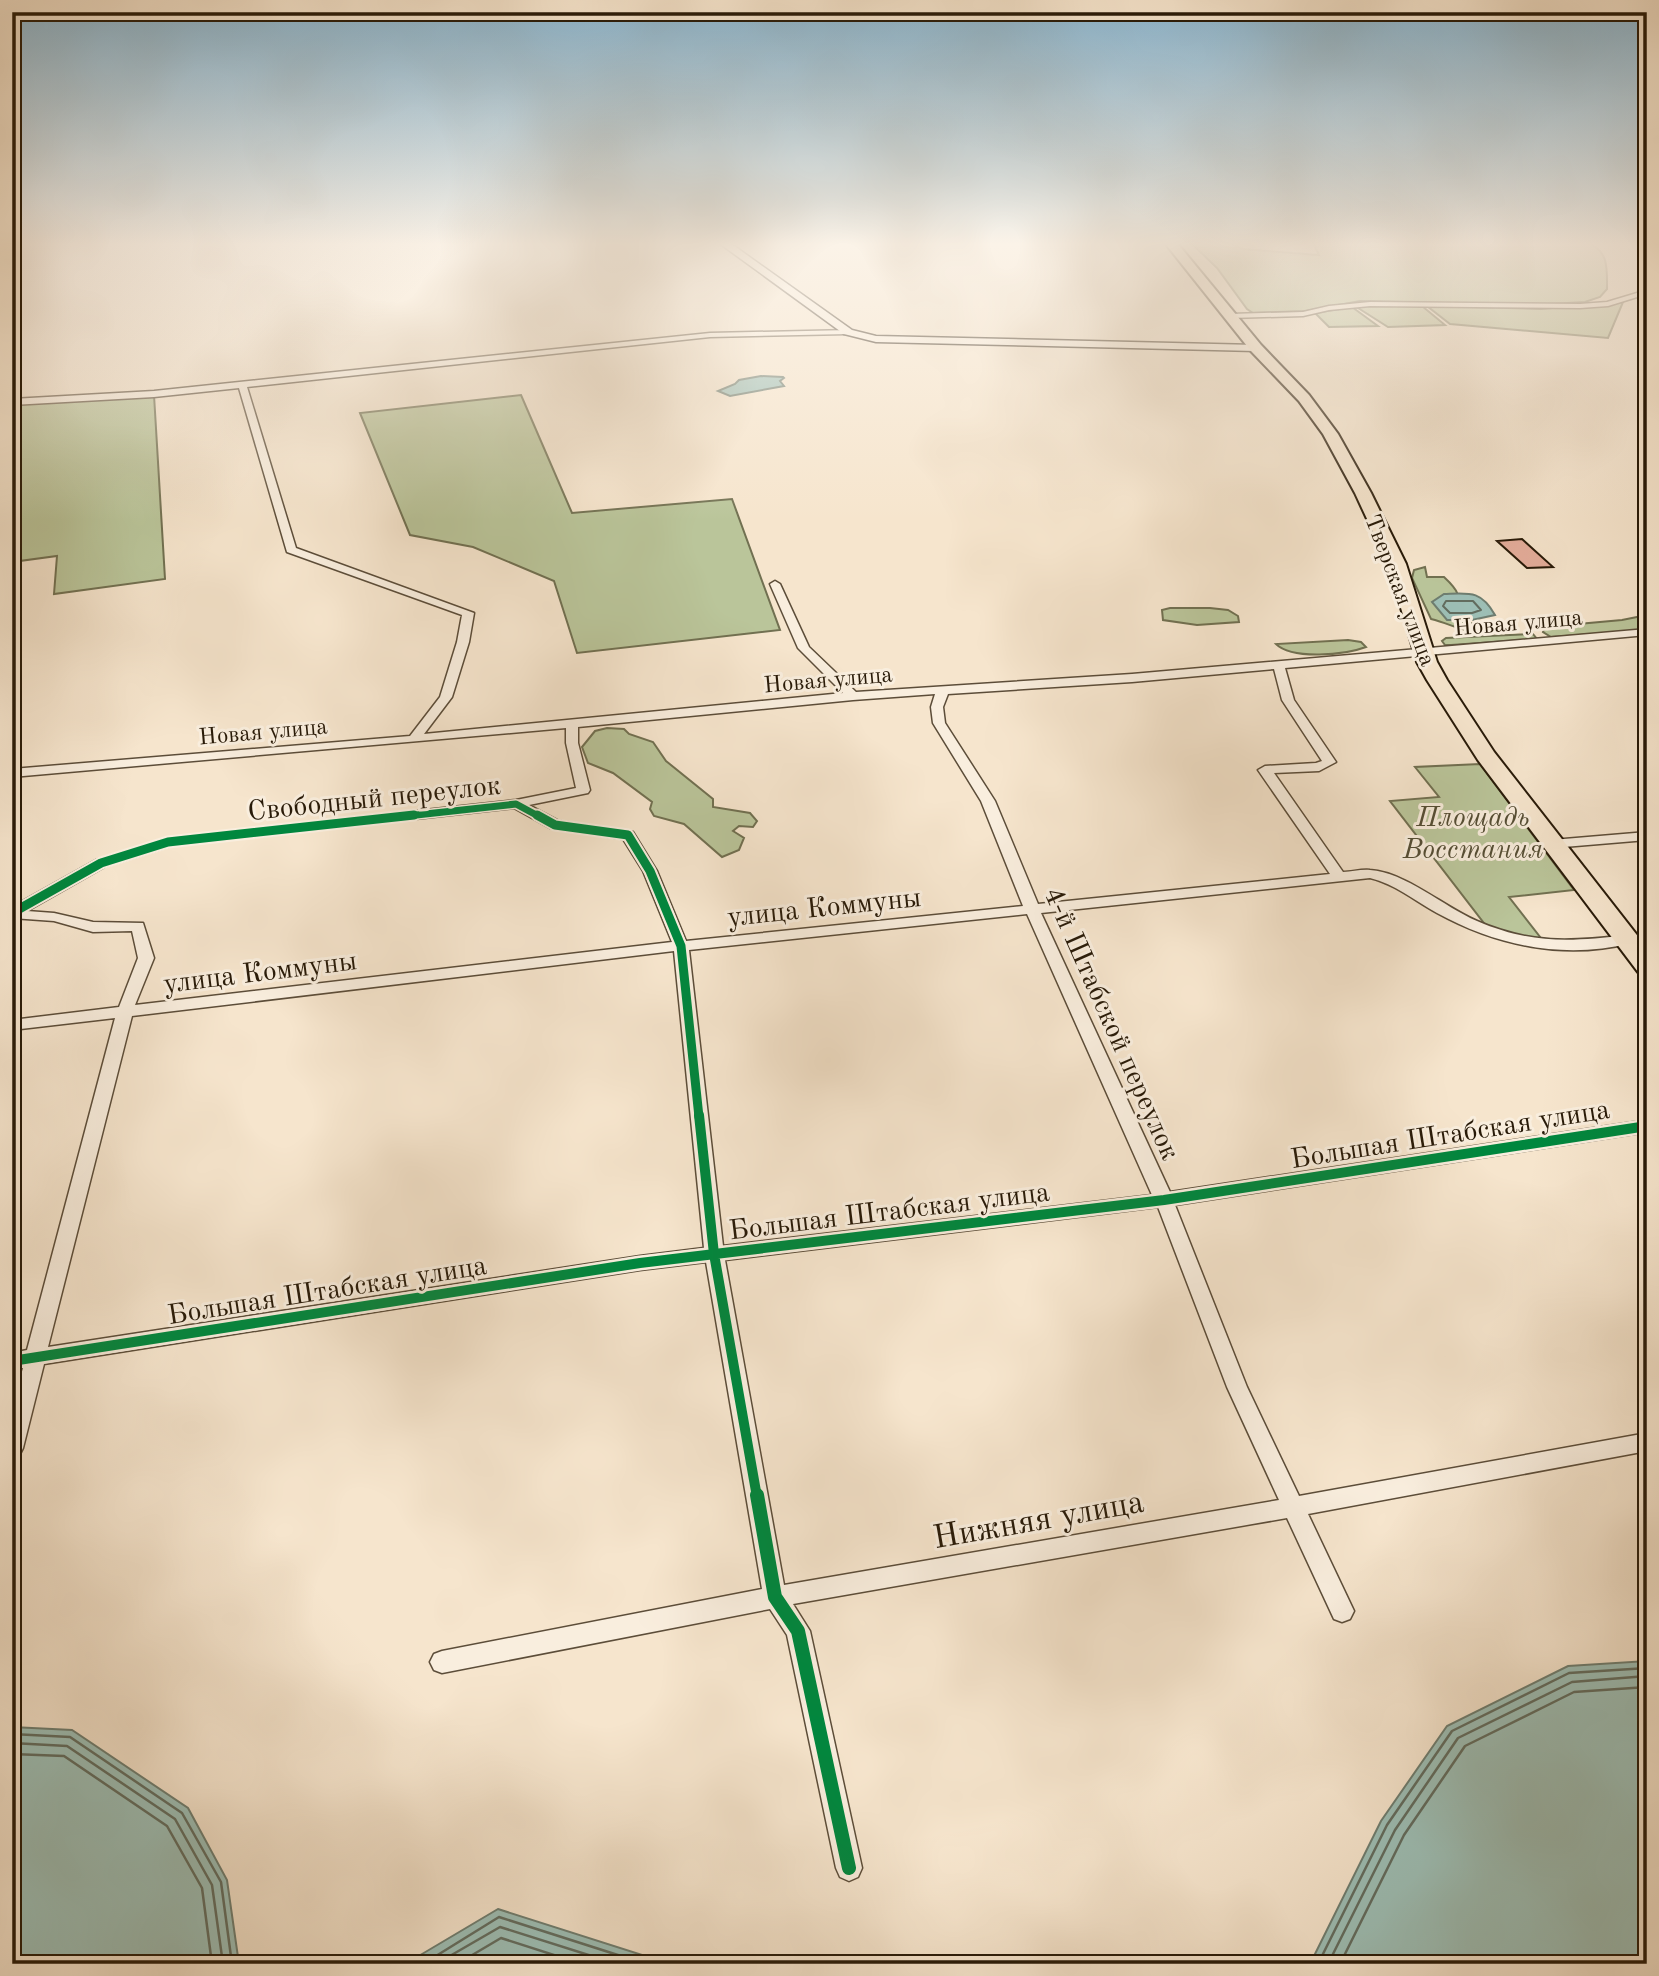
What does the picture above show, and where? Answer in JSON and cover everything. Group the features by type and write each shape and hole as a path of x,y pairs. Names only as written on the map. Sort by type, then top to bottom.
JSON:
{"main road":[{"name":"Тверская улица","path":"1246,335 1304,398 1340,451 1397,564 1423,650 1437,680 1486,755 1647,966"}],"street":[{"path":"12,402 129,396 708,335"},
{"path":"866,335 898,341 1256,348"},
{"path":"242,385 291,550 468,612 463,642 446,697 414,739"},
{"path":"775,584 804,648 853,696"},
{"name":"Новая улица","path":"12,773 414,739 853,696 1132,678 1647,632"},
{"path":"1278,663 1288,700 1329,762 1319,768 1265,770 1339,877"},
{"name":"4-й Штабской переулок","path":"942,692 937,707 939,723 988,801 1033,911 1164,1200 1237,1387 1342,1611"},
{"name":"Свободный переулок","path":"12,914 101,863 168,842 516,804 583,790 572,743 572,724"},
{"name":"Свободный переулок","path":"516,804 555,825 628,835 650,872 681,946"},
{"path":"1552,844 1647,836"},
{"name":"улица Коммуны","path":"12,1025 124,1014 681,946 1339,877 1381,875 1464,920 1541,945 1572,946 1626,940"},
{"path":"12,914 54,918 93,927 138,926 146,957 124,1014 12,1448"},
{"path":"681,946 714,1254 775,1597 798,1631 849,1868"},
{"name":"Большая Штабская улица","path":"12,1361 640,1263 1164,1200 1647,1126"},
{"name":"Нижняя улица","path":"442,1662 775,1597 1647,1442"}],"green space":[{"path":"1577,335 1609,335 1608,338"},
{"path":"154,395 165,579 54,594 57,556 12,562 12,405"},
{"path":"521,395 572,513 732,499 780,630 577,653 554,581 473,547 410,535 360,413"},
{"path":"1425,567 1427,577 1444,577 1456,590 1456,616 1460,621 1484,626 1487,631 1464,630 1431,619 1412,578 1414,570"},
{"path":"1162,610 1228,610 1238,616 1239,622 1197,625 1163,620"},
{"path":"1647,615 1647,630 1551,637 1543,632 1545,627"},
{"path":"1533,634 1537,639 1451,645 1445,645 1442,641 1446,638"},
{"path":"1348,640 1361,642 1366,647 1333,654 1306,654 1284,649 1276,644"},
{"path":"607,728 624,729 629,734 653,742 666,761 713,799 713,807 750,813 757,821 753,827 739,826 733,831 744,838 739,850 722,857 684,824 654,816 650,809 652,802 613,773 588,763 582,747 595,731"},
{"name":"Площадь Восстания","path":"1480,764 1574,890 1509,897 1544,942 1487,927 1390,801 1439,797 1415,767"}],"water":[{"path":"761,376 783,377 780,381 784,386 730,396 718,391 739,380"},
{"path":"1461,593 1479,597 1495,615 1472,620 1447,620 1432,602 1444,594"},
{"path":"1647,1661 1647,1964 1310,1964 1381,1821 1447,1726 1568,1666"},
{"path":"12,1727 72,1730 188,1808 227,1880 239,1964 12,1964"},
{"path":"498,1909 664,1962 704,1964 416,1964 417,1957"}],"building":[{"path":"1522,539 1553,567 1527,568 1497,541"}],"cycle path":[{"path":"12,913 101,863 168,842 516,804 555,825 628,835 650,871 681,946 714,1254 775,1597 798,1631 849,1868"},
{"path":"12,1361 640,1263 1164,1200 1647,1126"}]}
